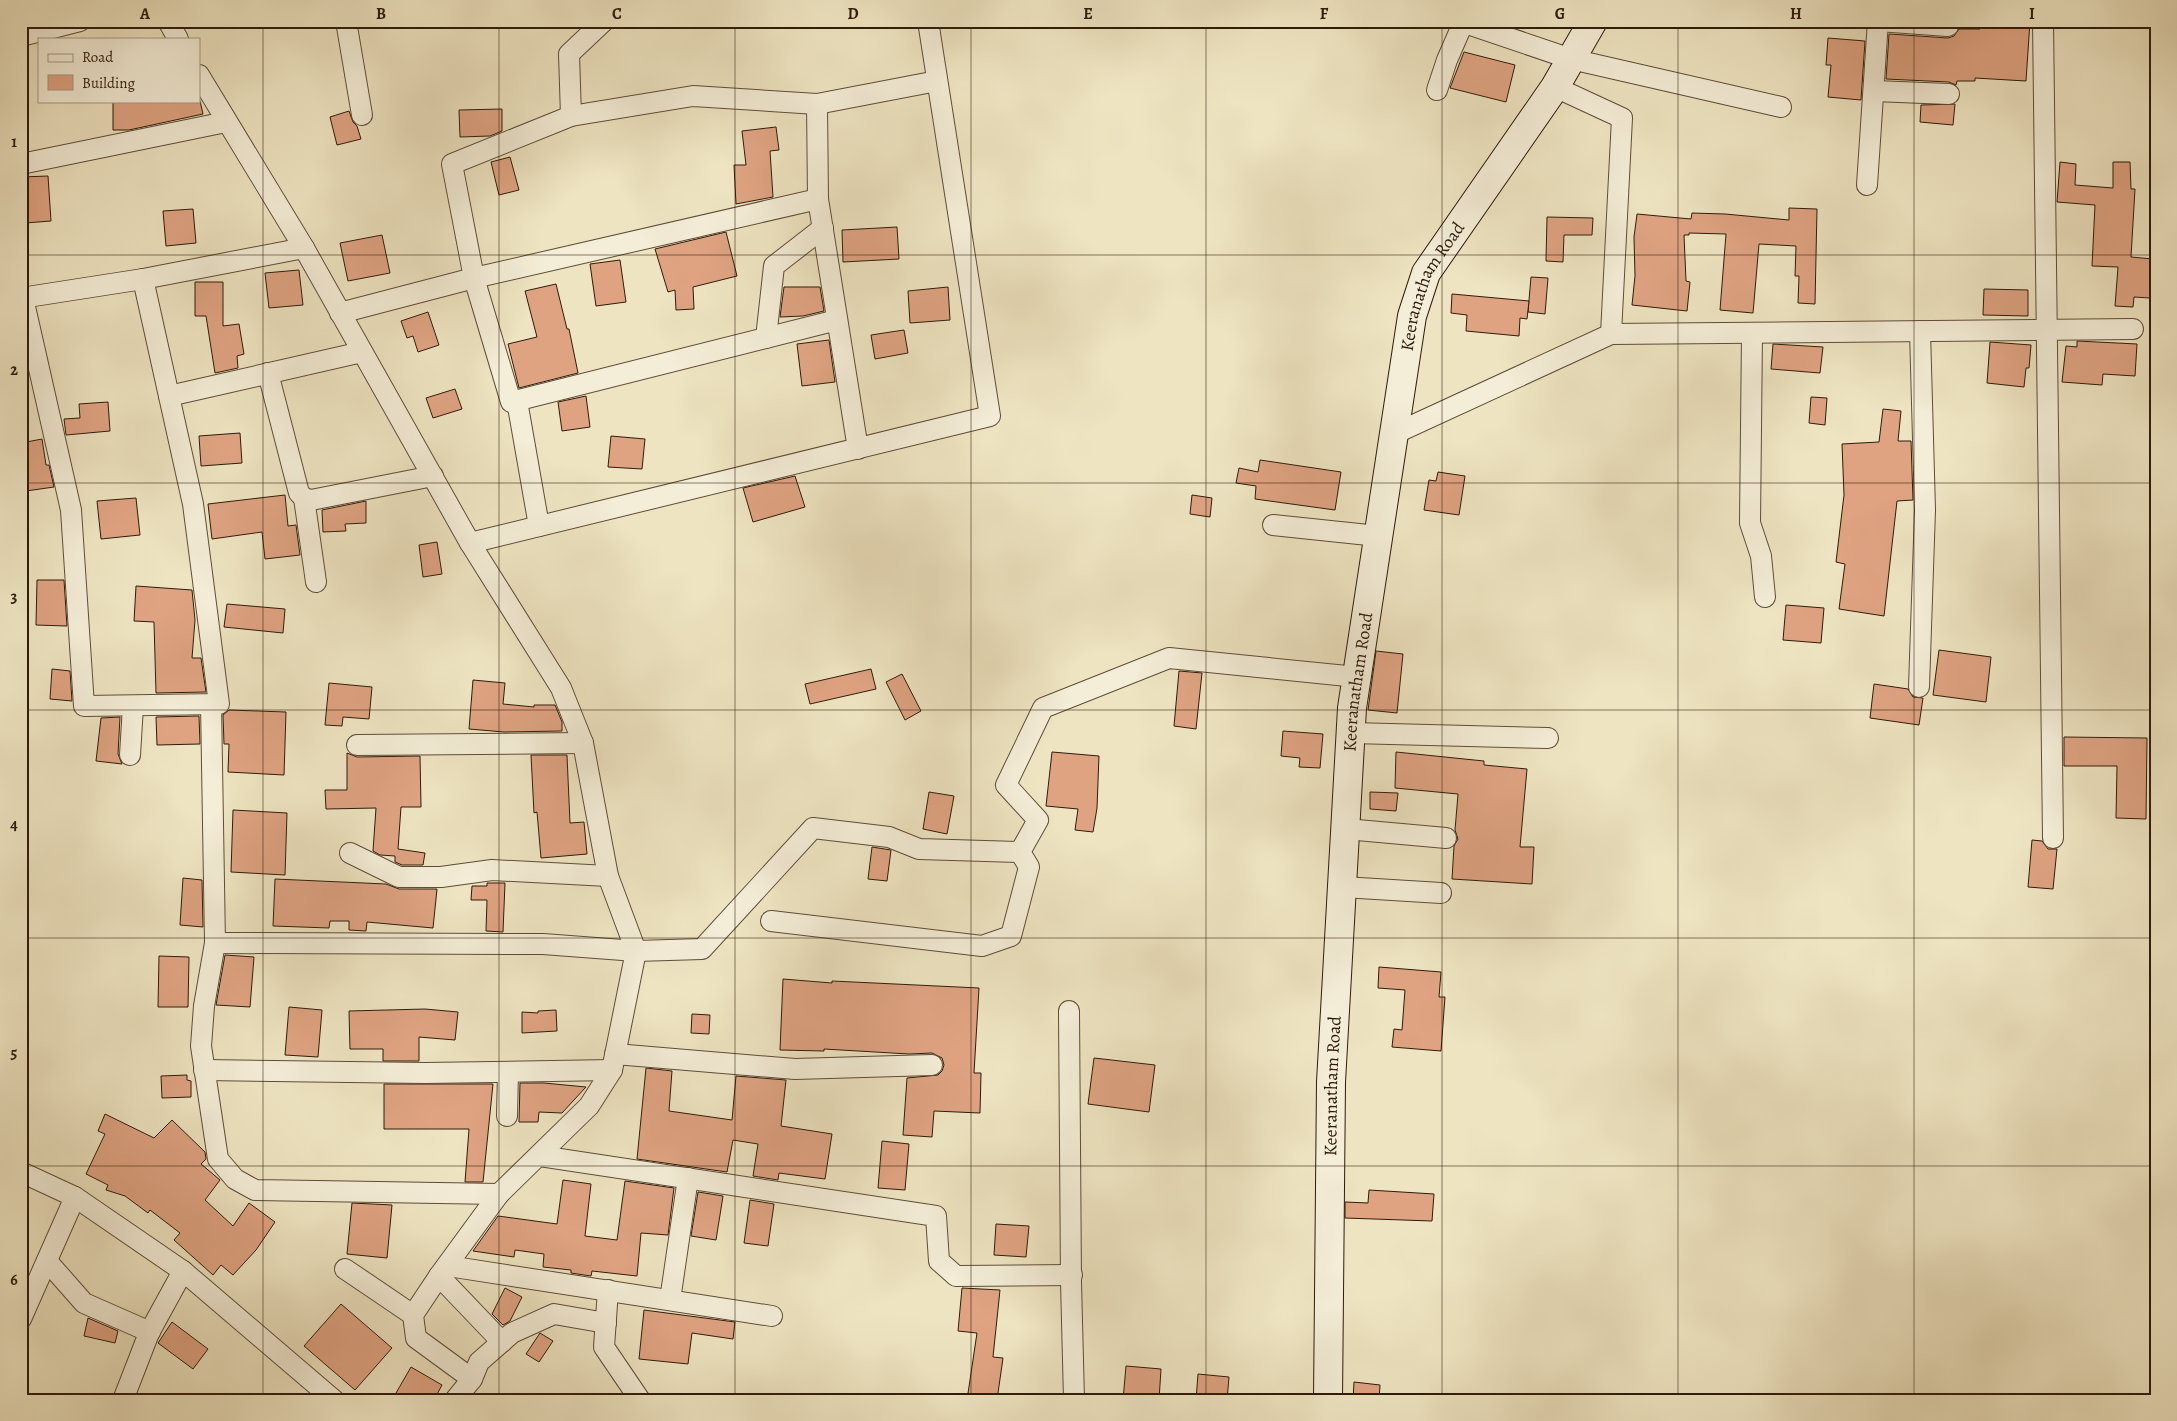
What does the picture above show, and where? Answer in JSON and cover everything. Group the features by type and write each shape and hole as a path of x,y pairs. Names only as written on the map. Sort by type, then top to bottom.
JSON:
{"street":[{"path":"21,36 80,21"},
{"path":"168,21 177,38"},
{"path":"346,21 362,115"},
{"path":"571,116 569,54 604,21"},
{"path":"470,543 990,416 928,21"},
{"name":"Keeranatham Road","path":"1328,1400 1330,1082 1351,733 1357,677 1412,316 1426,273 1555,87 1593,21"},
{"path":"1867,185 1878,21 1948,26"},
{"path":"2043,21 2053,838"},
{"path":"1437,90 1462,22 1571,59 1781,106"},
{"path":"200,76 226,122 304,248 470,543 561,688 583,743 608,876 636,951 614,1062 589,1106 499,1194 413,1315 416,1338 472,1379"},
{"path":"837,320 511,402 474,278 452,164 571,116 693,96 817,104 937,81"},
{"path":"1555,87 1622,118 1611,334"},
{"path":"1874,91 1949,94"},
{"path":"817,104 818,199 858,449"},
{"path":"21,164 226,122"},
{"path":"340,313 474,278 818,199"},
{"path":"766,338 774,266 823,228"},
{"path":"143,279 193,504 219,704 84,706 71,510 22,298 143,279 304,248"},
{"path":"1394,434 1611,334 2133,329"},
{"path":"1918,687 1925,510 1920,331"},
{"path":"1752,333 1750,523 1761,556 1765,598"},
{"path":"170,396 362,352"},
{"path":"268,373 299,493 304,498 311,500 432,476"},
{"path":"517,401 539,526"},
{"path":"304,498 316,582"},
{"path":"1273,525 1378,536"},
{"path":"1020,852 1038,820 1006,785 1043,708 1169,658 1357,677"},
{"path":"211,704 215,943 203,1014 201,1046 218,1159 236,1179 255,1190 499,1194"},
{"path":"130,755 133,706"},
{"path":"1351,733 1548,738"},
{"path":"357,745 583,743"},
{"path":"215,943 542,944 636,951 702,949 813,828 889,837 919,849 1020,852"},
{"path":"1346,828 1446,838"},
{"path":"771,921 982,946 1011,936 1029,867 1020,852"},
{"path":"350,853 399,877 441,877 492,870 608,876"},
{"path":"1342,887 1441,894"},
{"path":"1069,1012 1074,1400"},
{"path":"204,1070 425,1073 508,1072 614,1062 796,1069 932,1065"},
{"path":"507,1116 508,1072"},
{"path":"540,1156 936,1216 939,1261 956,1276 1072,1275"},
{"path":"21,1172 75,1197 183,1271 334,1400"},
{"path":"670,1300 688,1178"},
{"path":"21,1319 75,1197"},
{"path":"47,1260 84,1303 150,1332"},
{"path":"345,1269 413,1315"},
{"path":"123,1400 150,1332 183,1271"},
{"path":"443,1271 608,1290 772,1316"},
{"path":"443,1271 502,1342"},
{"path":"608,1290 604,1346 640,1400"},
{"path":"455,1400 472,1379 479,1362 512,1333 554,1314 606,1323"}],"building":[{"path":"1981,21 2030,21 2026,81 1975,78 1975,81 1957,81 1956,85 1949,82 1886,79 1889,34 1948,38 1954,36 1959,29 1980,29"},
{"path":"1828,38 1865,41 1861,100 1828,97 1831,65 1826,65"},
{"path":"1464,52 1515,65 1506,102 1450,88"},
{"path":"200,101 203,114 129,130 113,130 113,102"},
{"path":"1955,104 1953,125 1920,122 1921,105"},
{"path":"502,109 502,131 490,136 460,137 459,110"},
{"path":"349,111 361,139 337,145 330,117"},
{"path":"776,127 779,150 770,151 773,197 736,204 734,165 746,165 742,131"},
{"path":"510,157 519,190 499,195 491,162"},
{"path":"2060,162 2076,164 2075,185 2113,188 2113,162 2130,162 2131,189 2135,189 2131,257 2153,259 2150,298 2134,297 2133,307 2115,306 2118,267 2092,266 2095,205 2057,202"},
{"path":"48,176 51,221 25,223 22,177"},
{"path":"1789,208 1817,209 1815,304 1798,303 1799,276 1795,276 1796,246 1759,244 1753,313 1720,310 1726,234 1689,233 1689,235 1684,235 1686,281 1690,282 1687,311 1632,305 1635,276 1634,237 1637,214 1691,219 1692,213 1725,214 1789,220"},
{"path":"193,209 196,243 166,246 163,211"},
{"path":"1547,217 1593,218 1592,235 1564,235 1563,262 1546,261"},
{"path":"897,227 899,259 843,262 842,230"},
{"path":"726,232 737,276 693,287 694,309 676,310 675,290 668,292 655,249"},
{"path":"382,235 390,273 348,281 340,243"},
{"path":"620,260 626,302 596,306 590,264"},
{"path":"299,270 303,305 269,308 265,273"},
{"path":"1531,277 1548,278 1545,314 1528,312"},
{"path":"195,282 223,282 223,326 239,324 244,354 237,356 238,368 215,373 206,316 195,316"},
{"path":"556,284 567,329 569,329 578,373 519,388 508,344 537,337 525,291"},
{"path":"784,287 820,287 824,311 803,316 780,317"},
{"path":"948,287 950,320 910,323 908,291"},
{"path":"1984,289 2028,290 2028,316 1983,315"},
{"path":"1452,294 1529,301 1527,319 1520,318 1519,336 1466,331 1467,315 1451,313"},
{"path":"428,312 439,345 418,352 413,336 407,338 401,321"},
{"path":"904,330 908,353 875,359 871,335"},
{"path":"829,340 835,382 802,386 797,344"},
{"path":"2077,341 2137,344 2135,376 2103,374 2102,385 2062,382 2066,346 2077,347"},
{"path":"1990,342 2031,345 2029,368 2026,368 2024,387 1987,383"},
{"path":"1773,344 1823,347 1820,373 1771,369"},
{"path":"455,389 462,409 433,418 426,398"},
{"path":"586,396 590,427 562,431 558,402"},
{"path":"1811,397 1827,398 1825,425 1809,423"},
{"path":"108,402 110,431 66,435 64,419 80,418 79,404"},
{"path":"1883,409 1901,411 1898,441 1911,441 1913,500 1897,501 1884,616 1839,609 1845,564 1836,562 1844,495 1842,444 1879,442"},
{"path":"240,433 242,463 201,466 199,436"},
{"path":"611,436 645,439 642,469 608,467"},
{"path":"42,439 46,465 49,465 54,487 26,491 21,460 21,443"},
{"path":"1260,460 1341,472 1335,510 1255,499 1256,486 1236,483 1239,468 1258,472"},
{"path":"1438,472 1465,476 1459,515 1424,510 1429,480 1436,481"},
{"path":"795,476 805,507 753,522 743,488"},
{"path":"285,495 288,526 296,525 300,555 265,559 262,532 212,539 208,504"},
{"path":"1192,495 1212,498 1210,517 1190,514"},
{"path":"136,498 140,535 101,539 97,501"},
{"path":"366,501 366,523 345,524 346,531 323,532 322,510"},
{"path":"437,542 442,574 423,577 419,545"},
{"path":"37,580 64,580 67,626 36,625"},
{"path":"136,586 192,590 195,620 192,658 201,658 206,692 156,693 154,622 134,621"},
{"path":"227,604 285,609 283,633 224,627"},
{"path":"1786,605 1824,608 1821,643 1783,640"},
{"path":"1939,650 1991,657 1986,702 1933,695"},
{"path":"1376,651 1403,654 1397,713 1368,710"},
{"path":"52,669 70,671 72,701 50,699"},
{"path":"871,669 876,689 810,704 805,684"},
{"path":"1179,671 1202,673 1196,729 1174,726"},
{"path":"902,674 921,711 905,720 886,682"},
{"path":"473,680 505,683 503,704 534,707 534,705 555,705 562,722 562,731 504,732 469,729"},
{"path":"329,683 372,687 369,719 343,717 342,726 325,725"},
{"path":"1874,684 1908,689 1913,697 1923,698 1919,725 1870,718"},
{"path":"229,710 286,712 284,775 228,772 229,744 224,744 223,715"},
{"path":"199,716 200,744 157,745 156,717"},
{"path":"120,717 118,754 122,764 96,761 101,718"},
{"path":"1283,731 1323,734 1320,768 1299,767 1300,758 1281,756"},
{"path":"2064,737 2147,738 2146,819 2116,818 2117,766 2064,766"},
{"path":"1052,752 1099,756 1097,808 1093,832 1075,830 1078,809 1046,806"},
{"path":"1396,752 1484,761 1484,765 1527,769 1520,847 1534,847 1532,884 1452,879 1454,846 1458,839 1455,830 1458,794 1395,788"},
{"path":"347,753 357,757 420,756 421,807 401,807 398,849 425,853 423,865 402,865 395,862 395,856 380,855 373,851 376,808 326,809 325,790 347,790"},
{"path":"531,755 567,755 570,823 584,822 587,854 541,858 537,812 534,813"},
{"path":"929,792 954,796 947,834 923,829"},
{"path":"1370,792 1398,793 1396,811 1370,809"},
{"path":"233,810 287,813 285,875 231,872"},
{"path":"2032,840 2042,841 2048,849 2057,849 2053,889 2028,887"},
{"path":"872,847 891,850 887,881 868,879"},
{"path":"183,878 202,880 203,927 180,925"},
{"path":"275,879 386,884 399,889 437,889 433,928 367,922 366,931 349,930 349,921 330,921 329,928 273,926"},
{"path":"487,883 505,883 503,932 486,931 487,900 471,900 472,886 487,886"},
{"path":"225,955 254,957 250,1007 216,1005"},
{"path":"159,956 189,957 188,1007 158,1007"},
{"path":"1379,967 1441,972 1439,997 1445,997 1441,1051 1392,1047 1394,1029 1402,1030 1405,990 1378,988"},
{"path":"783,979 832,983 832,981 979,988 974,1073 981,1073 980,1113 934,1111 932,1137 903,1135 907,1078 938,1075 944,1065 942,1058 932,1053 909,1054 824,1049 824,1051 780,1050"},
{"path":"289,1007 322,1010 318,1057 285,1055"},
{"path":"425,1009 458,1012 455,1040 419,1037 419,1061 383,1061 383,1049 350,1049 349,1011"},
{"path":"556,1010 557,1031 522,1033 522,1012 538,1013 538,1011"},
{"path":"692,1014 710,1015 709,1034 691,1033"},
{"path":"1094,1058 1155,1065 1149,1112 1088,1104"},
{"path":"646,1068 672,1071 669,1111 732,1120 736,1076 786,1080 781,1126 832,1134 825,1179 779,1173 778,1180 753,1176 758,1144 733,1140 727,1172 637,1159"},
{"path":"187,1075 187,1080 191,1081 191,1097 162,1098 161,1076"},
{"path":"520,1083 586,1087 562,1113 539,1112 538,1122 519,1122"},
{"path":"384,1084 493,1084 483,1182 465,1182 469,1129 384,1129"},
{"path":"105,1114 154,1138 172,1120 205,1152 206,1159 201,1164 220,1180 205,1200 233,1226 249,1203 275,1222 256,1250 233,1275 221,1265 213,1275 174,1240 180,1233 150,1210 148,1213 125,1196 106,1190 108,1185 86,1174 105,1134 98,1131"},
{"path":"882,1141 909,1144 905,1190 878,1188"},
{"path":"563,1180 591,1184 585,1236 617,1240 625,1181 674,1188 668,1235 641,1233 637,1276 592,1271 591,1276 571,1273 571,1270 543,1267 544,1254 515,1250 514,1257 473,1251 498,1216 557,1224"},
{"path":"1369,1190 1434,1194 1432,1221 1345,1218 1345,1202 1368,1203"},
{"path":"698,1192 723,1196 716,1240 691,1236"},
{"path":"750,1200 774,1204 768,1246 744,1243"},
{"path":"352,1203 392,1205 387,1258 347,1254"},
{"path":"996,1224 1029,1226 1026,1257 994,1255"},
{"path":"505,1288 522,1297 510,1321 503,1325 492,1314"},
{"path":"962,1288 1000,1290 993,1357 1003,1358 997,1400 967,1400 977,1333 958,1331"},
{"path":"341,1304 392,1348 355,1390 304,1346"},
{"path":"644,1310 735,1322 733,1339 692,1333 688,1364 639,1359"},
{"path":"88,1318 118,1331 115,1343 84,1336"},
{"path":"172,1322 208,1349 193,1369 158,1343"},
{"path":"540,1333 553,1341 539,1362 526,1354"},
{"path":"1126,1366 1161,1369 1159,1400 1123,1400"},
{"path":"411,1367 442,1385 434,1400 392,1400"},
{"path":"1198,1374 1229,1377 1227,1400 1196,1400"},
{"path":"1354,1382 1380,1385 1379,1400 1353,1400"}]}
